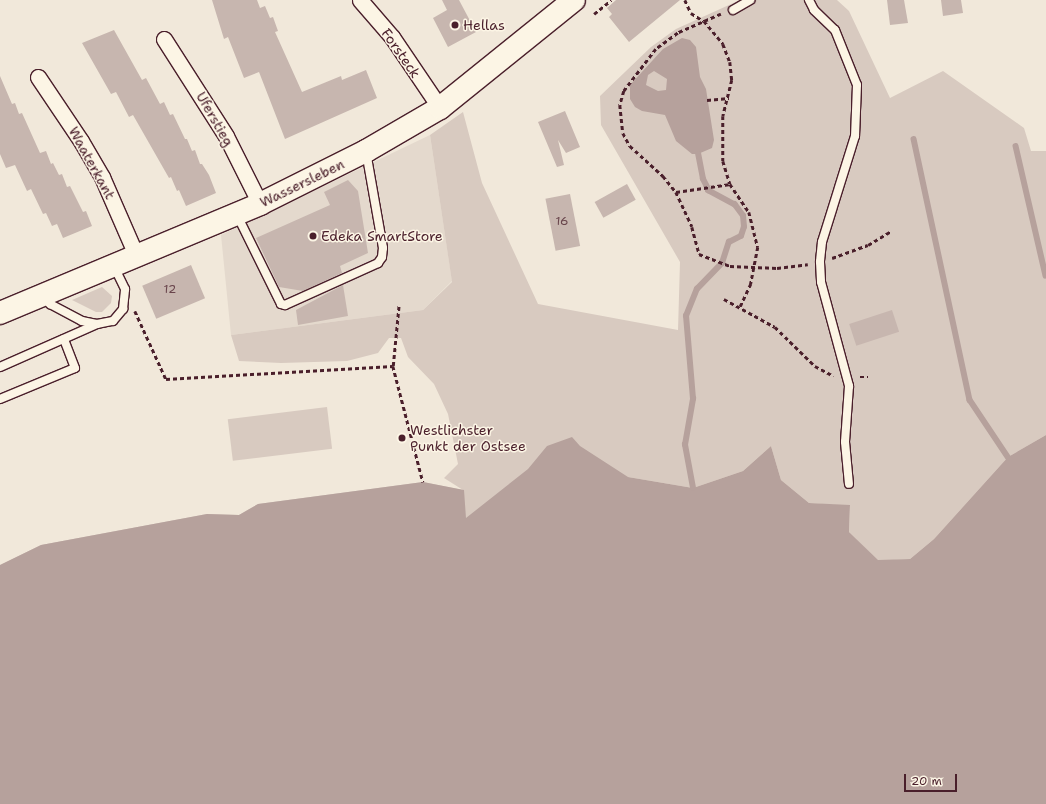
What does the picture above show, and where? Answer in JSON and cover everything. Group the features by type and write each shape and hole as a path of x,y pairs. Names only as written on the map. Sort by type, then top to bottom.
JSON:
{"street":[{"name":"Forsteck","path":"360,0 392,37 440,108"},
{"name":"Wassersleben","path":"0,313 260,204 366,151 440,108 574,0"},
{"name":"Uferstieg","path":"164,39 226,136 260,204"},
{"name":"Waaterkant","path":"38,77 82,141 102,177 136,255"}],"lane":[{"path":"733,10 750,0"},
{"path":"809,0 814,10 835,30 858,85 855,136 822,242 820,262 821,282 849,386 845,442 849,484"},
{"path":"236,214 281,304 285,305 378,263 382,257 383,248 366,151"},
{"path":"0,367 97,324 113,321 123,309 125,289 114,265"},
{"path":"43,295 50,304 82,321 97,324"},
{"path":"0,399 75,368 64,339"}],"path":[{"path":"594,14 611,0"},
{"path":"685,0 691,13 704,21 723,44 730,62 732,80 729,98 723,116 723,161 730,184 749,212 755,229 758,247 755,268 740,308"},
{"path":"733,10 678,33 656,49 624,91 620,105 619,119 630,146 663,176 676,192 692,227 699,254 712,261 730,266 755,268 791,267 820,262 850,252 890,232"},
{"path":"708,100 729,98"},
{"path":"676,192 730,184"},
{"path":"125,289 166,379 393,366"},
{"path":"724,299 776,327 815,366 829,375 847,379"},
{"path":"399,304 393,366 423,482"}],"shaded area":[{"path":"740,0 837,0 849,11 890,98 943,71 1024,128 1031,151 1046,151 1046,435 1008,457 934,539 910,559 878,561 849,532 850,506 809,503 781,480 771,446 743,471 693,488 628,477 477,528 0,565 41,545 207,514 239,515 258,504 423,482 463,490 444,478 458,464 448,414 434,384 408,357 401,338 389,338 378,353 347,361 281,363 239,361 231,335 423,310 452,282 430,135 463,112 482,183 538,304 678,330 680,262 601,125 600,96 651,47 676,29"},
{"path":"682,38 690,40 696,47 700,77 706,89 714,140 712,148 698,154 692,154 676,141 665,115 642,111 635,107 630,99 630,85 663,49","holes":["654,71 667,79 666,90 658,91 646,85 648,75"]},
{"path":"430,135 452,281 423,310 231,335 221,235"},
{"path":"102,287 112,296 111,303 102,312 96,312 72,300"},
{"path":"327,407 332,449 233,461 228,419"},
{"path":"1046,435 1046,804 0,804 0,565 41,545 207,514 239,515 258,504 423,482 464,490 466,518 528,469 547,446 572,437 580,446 628,477 693,488 743,471 771,446 781,480 809,503 850,505 849,532 878,560 910,559 934,539 1008,457"}],"building":[{"path":"212,0 257,0 260,8 265,6 270,18 273,17 278,31 275,32 302,92 341,76 342,80 366,70 377,98 285,139 259,72 244,78 228,37 224,39"},
{"name":"Hellas","path":"442,0 459,0 476,32 448,47 433,18 447,10"},
{"path":"616,0 680,0 629,42 609,17 612,14 607,8"},
{"path":"887,0 904,0 908,23 890,25"},
{"path":"941,0 961,0 963,13 943,16"},
{"path":"114,30 142,80 146,78 160,104 164,102 170,115 173,114 192,151 195,150 200,164 202,164 209,175 216,193 186,206 179,190 177,191 171,177 169,178 133,115 129,117 116,92 111,94 82,43"},
{"path":"0,76 12,104 15,103 19,114 22,113 40,153 46,151 51,164 53,163 59,175 62,174 67,187 70,186 83,212 86,211 92,226 63,238 57,224 52,226 46,213 43,214 31,189 27,191 15,165 6,168 0,154"},
{"path":"565,111 580,147 566,153 558,140 564,165 557,167 538,122"},
{"name":"Edeka SmartStore","path":"348,180 358,191 368,253 340,266 342,273 303,291 279,287 256,238 330,205 324,192"},
{"path":"627,184 636,200 603,218 595,202"},
{"path":"570,194 580,246 556,251 545,199"},
{"path":"191,265 205,298 156,319 142,286"},
{"path":"343,285 348,316 298,325 296,310"},
{"path":"892,310 899,332 856,346 849,324"}],"waterway":[{"path":"914,139 970,400 1008,457"},
{"path":"1016,146 1046,276"},
{"path":"693,488 685,445 693,399 686,316 697,289 722,263 729,242 741,236 744,227 743,216 735,205 709,191 703,179 698,154"}],"place":[{"name":"Hellas","path":"455,25"},
{"name":"Edeka SmartStore","path":"313,236"},
{"name":"Westlichster Punkt der Ostsee","path":"402,438"}]}
